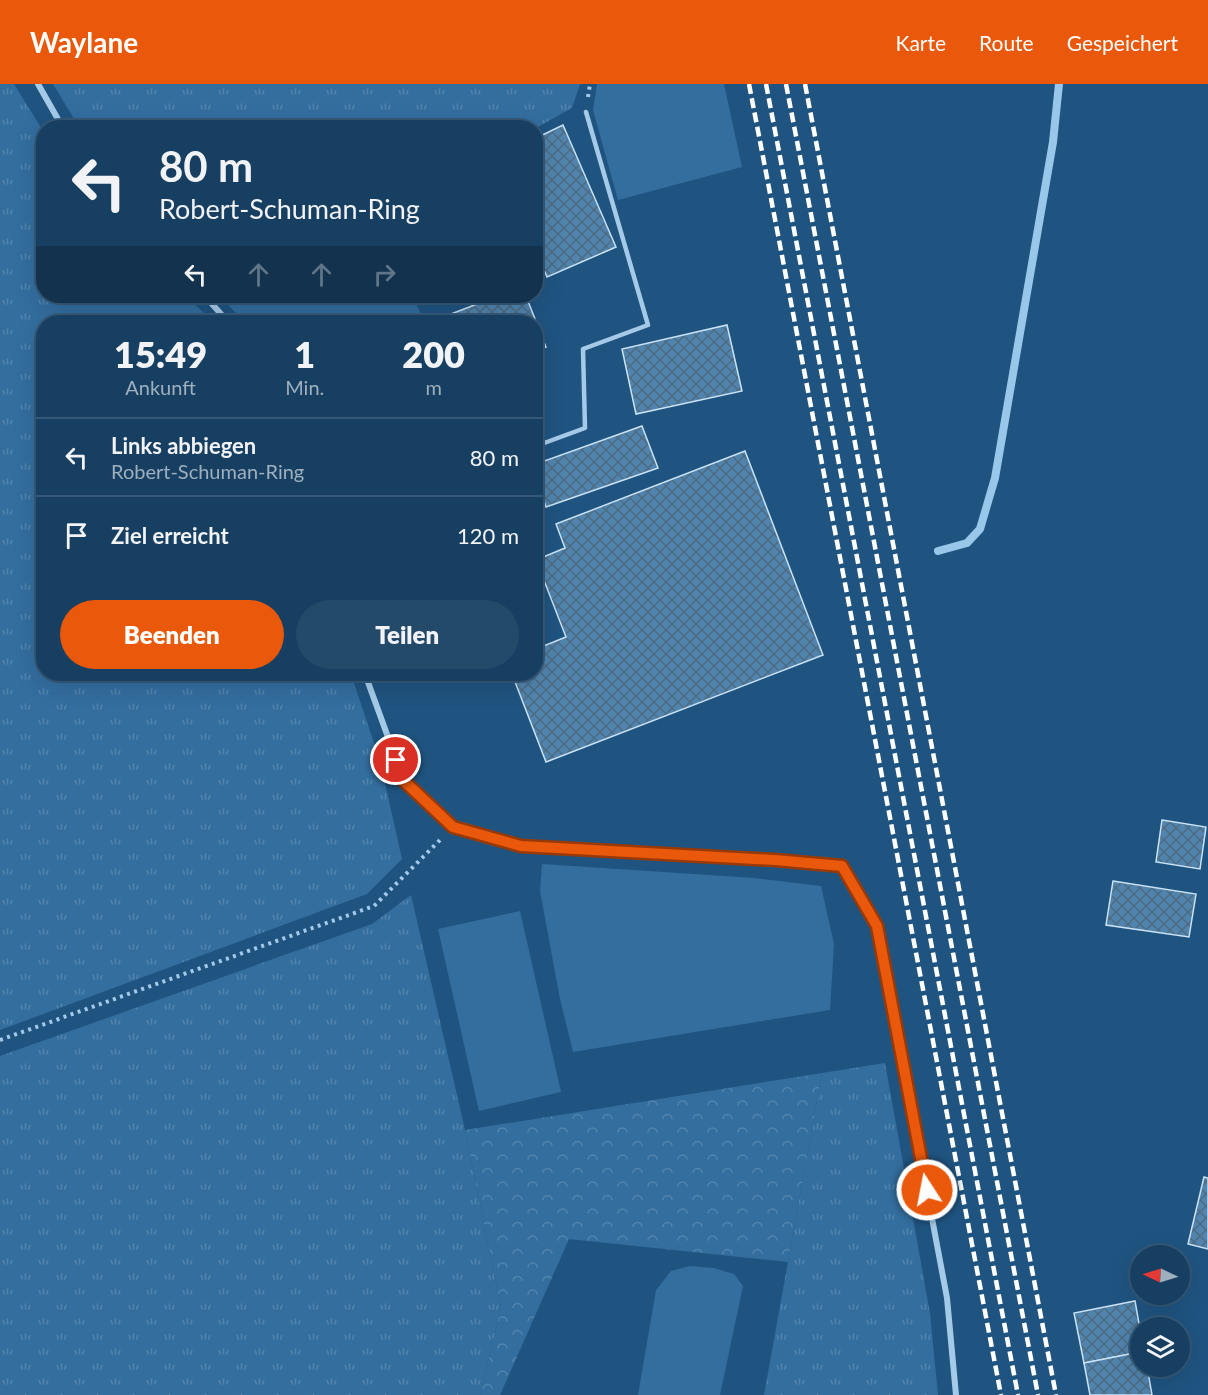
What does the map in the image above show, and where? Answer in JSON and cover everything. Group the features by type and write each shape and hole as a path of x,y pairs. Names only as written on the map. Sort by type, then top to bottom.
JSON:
{"street":[{"path":"38,84 58,120"},
{"path":"211,303 222,315"},
{"path":"368,681 404,781 453,827 521,846 775,860 842,866 877,926 947,1298 956,1395"}],"lane":[{"path":"543,443 585,428 583,349 648,325 586,112"}],"path":[{"path":"0,1041 374,906 453,827"}],"green space":[{"path":"0,84 14,84 36,120 36,303 193,303 205,315 36,315 36,681 353,681 380,761 402,859 367,894 0,1030"},
{"path":"53,84 580,84 572,108 543,124 543,120 75,120"},
{"path":"597,84 724,84 742,167 618,200 593,110"},
{"path":"226,303 416,303 421,314 418,315 238,315"},
{"path":"542,864 754,878 821,886 834,944 830,1010 573,1052 560,999 540,891"},
{"path":"411,895 465,1130 501,1308 480,1395 0,1395 0,1056 372,924"},
{"path":"520,911 561,1092 479,1111 438,929"},
{"path":"885,1063 930,1313 938,1395 764,1395 822,1073"},
{"path":"822,1073 788,1262 569,1239 500,1395 480,1395 501,1308 465,1130"},
{"path":"690,1266 714,1268 734,1274 743,1286 720,1395 638,1395 656,1290 671,1271"}],"building":[{"path":"563,125 616,247 547,277 543,268 543,135"},
{"path":"480,303 529,303 533,315 448,315"},
{"path":"727,325 742,391 636,414 622,349"},
{"path":"642,426 658,468 546,507 543,498 543,461"},
{"path":"745,451 823,655 546,762 515,681 543,681 543,646 566,637 543,578 543,557 565,548 556,524"},
{"path":"1162,820 1206,827 1200,869 1156,862"},
{"path":"1113,881 1196,894 1189,937 1106,925"},
{"path":"1204,1177 1208,1178 1208,1249 1188,1244"},
{"path":"1130,1302 1130,1305 1136,1305 1138,1317 1130,1317 1130,1354 1084,1363 1074,1313"},
{"path":"1130,1354 1130,1377 1149,1377 1152,1395 1090,1395 1084,1363"}],"waterway":[{"path":"938,551 967,543 980,529 995,478 1053,142 1059,84"}],"railway":[{"path":"749,84 1001,1395"},
{"path":"766,84 1018,1395"},
{"path":"786,84 1038,1395"},
{"path":"805,84 1056,1395"}],"route":[{"path":"396,760 404,781 453,827 521,846 775,860 842,866 877,926 927,1190"}]}
